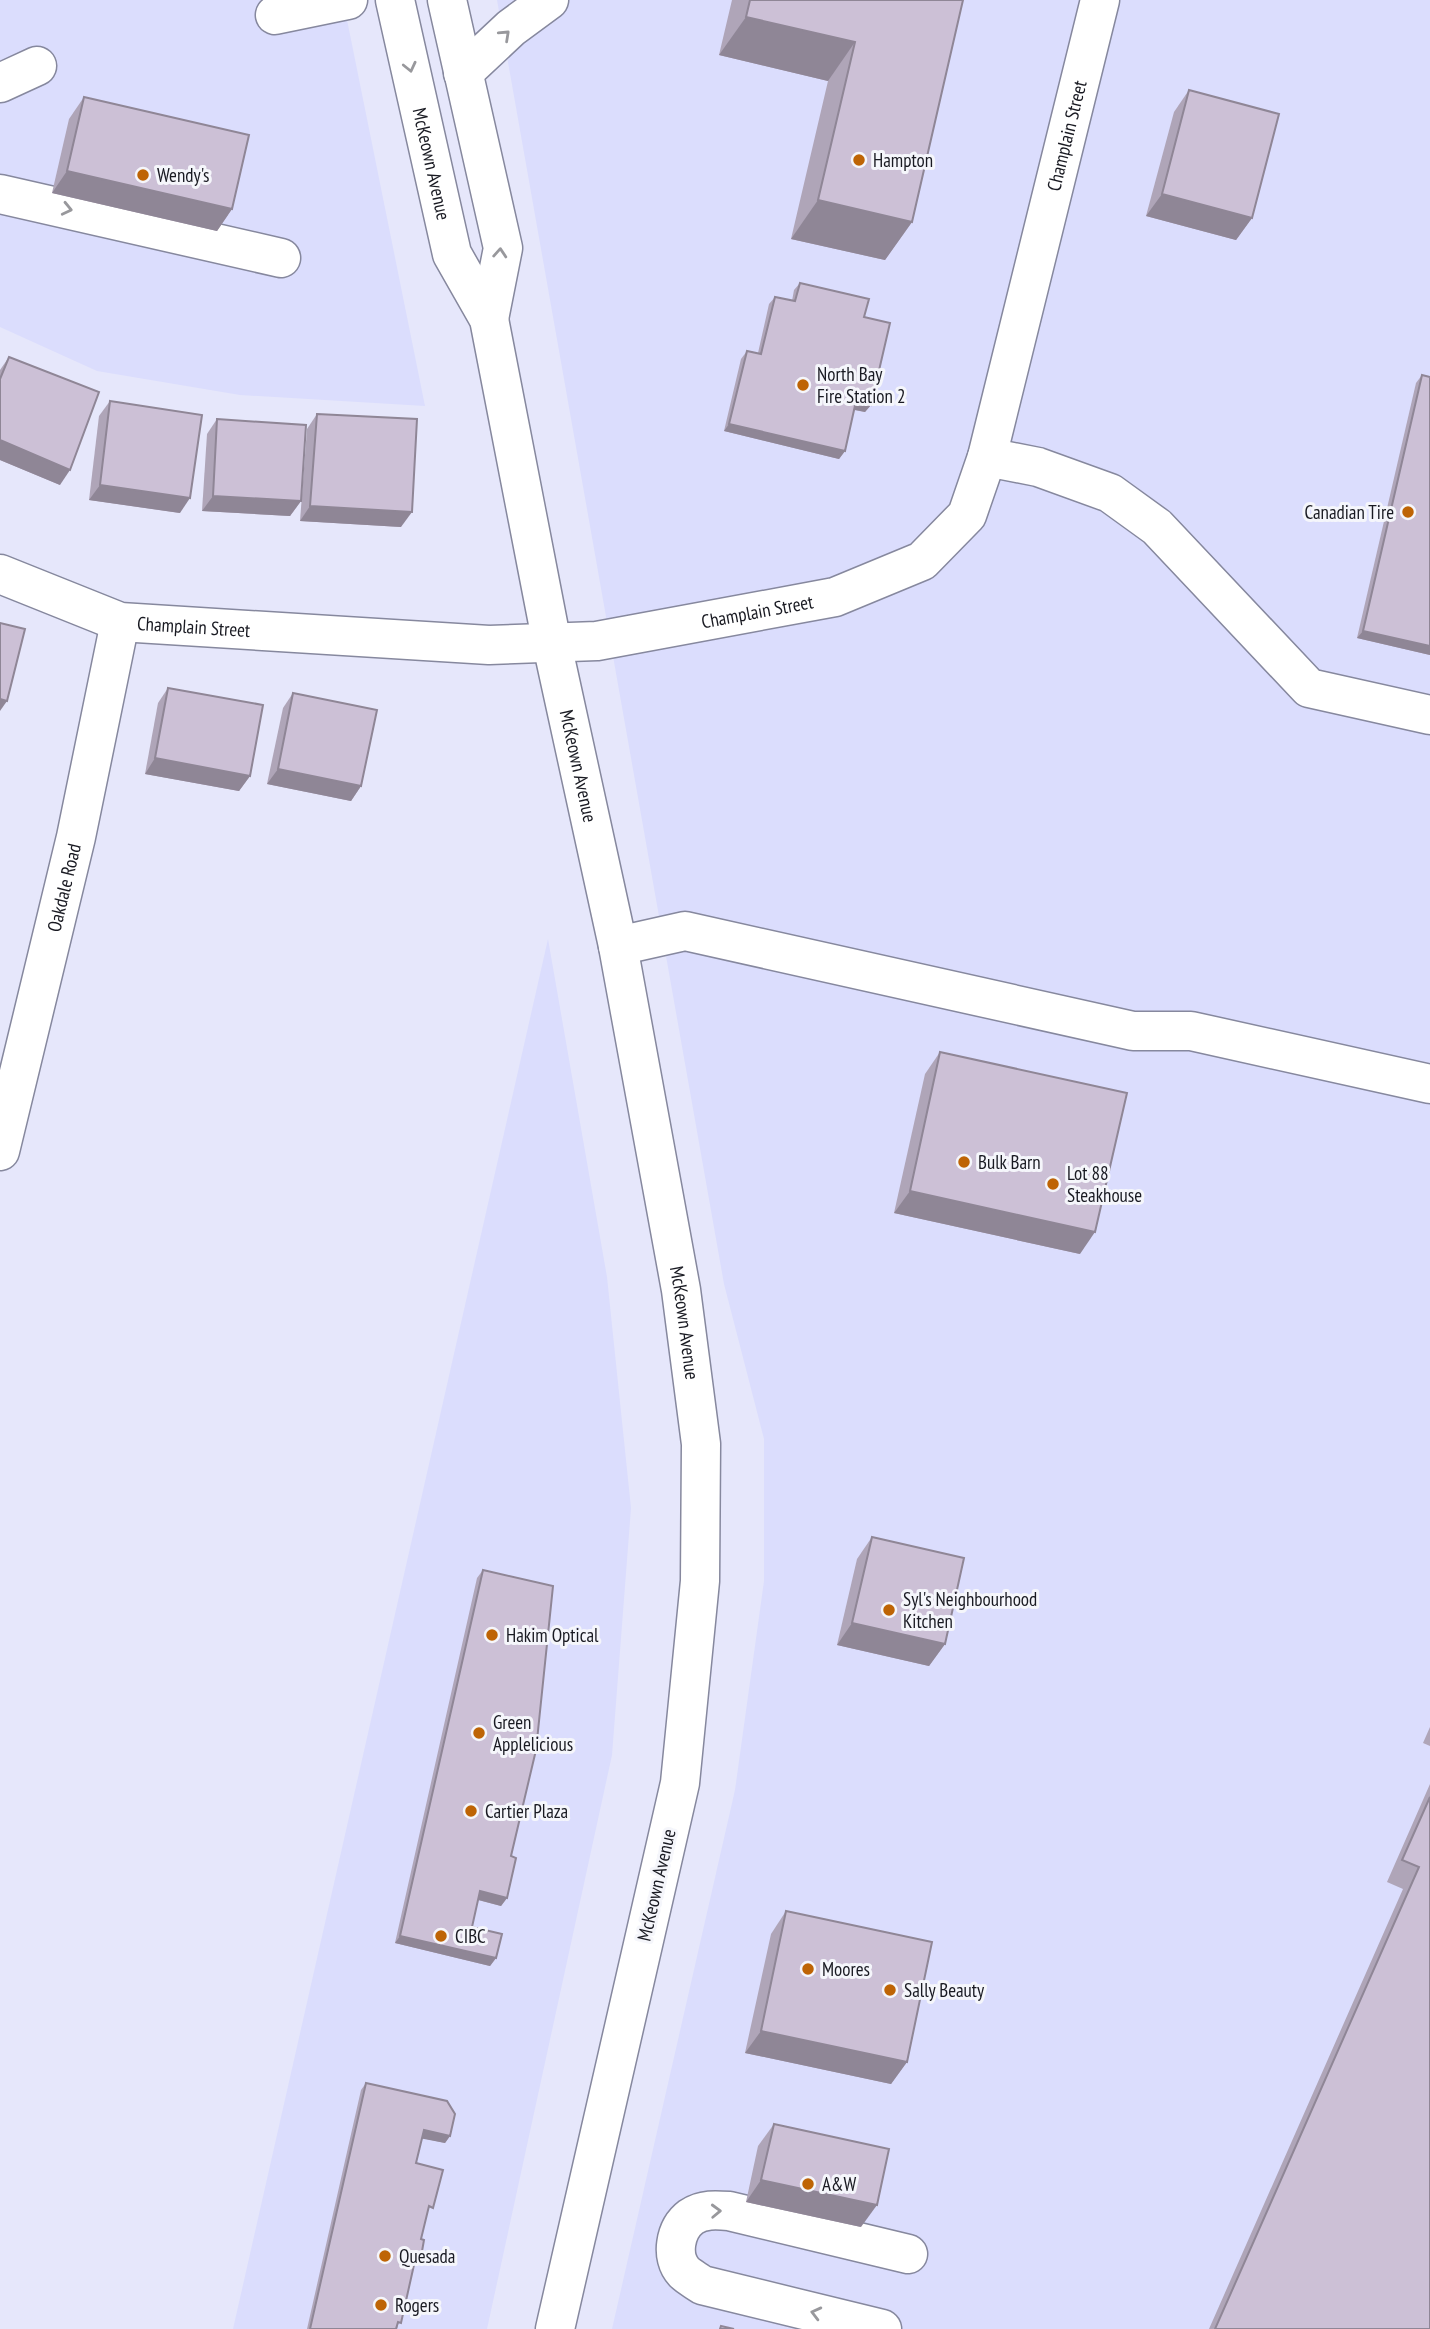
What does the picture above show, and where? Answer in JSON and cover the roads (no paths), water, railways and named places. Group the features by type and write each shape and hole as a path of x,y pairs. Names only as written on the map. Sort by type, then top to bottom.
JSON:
{"street":[{"path":"275,15 348,0"},
{"name":"McKeown Avenue","path":"395,0 452,254 489,320 552,644 618,946 681,1290 701,1444 700,1581 680,1783 555,2329"},
{"name":"McKeown Avenue","path":"447,0 503,248 489,320"},
{"path":"463,73 511,28 550,0"},
{"name":"Champlain Street","path":"0,574 120,622 489,645 601,640 835,597 922,561 967,515 987,457 1100,0"},
{"path":"0,83 37,66"},
{"path":"0,194 281,258"},
{"path":"987,457 1038,467 1110,492 1157,527 1309,688 1430,715"},
{"name":"Oakdale Road","path":"0,1151 76,837 120,622"},
{"path":"618,946 685,931 1133,1031 1191,1031 1430,1084"},
{"path":"882,2329 702,2285 683,2271 675,2253 678,2235 690,2217 708,2210 729,2211 908,2254"}],"place":[{"name":"Hampton","path":"859,160"},
{"name":"Wendy's","path":"143,175"},
{"name":"North Bay Fire Station 2","path":"803,385"},
{"name":"Canadian Tire","path":"1408,512"},
{"name":"Bulk Barn","path":"964,1162"},
{"name":"Lot 88 Steakhouse","path":"1053,1184"},
{"name":"Syl's Neighbourhood Kitchen","path":"889,1610"},
{"name":"Hakim Optical","path":"492,1635"},
{"name":"Green Applelicious","path":"479,1733"},
{"name":"Cartier Plaza","path":"471,1811"},
{"name":"CIBC","path":"441,1936"},
{"name":"Moores","path":"808,1969"},
{"name":"Sally Beauty","path":"890,1990"},
{"name":"A&W","path":"808,2184"},
{"name":"Quesada","path":"385,2256"},
{"name":"Rogers","path":"381,2305"}]}
